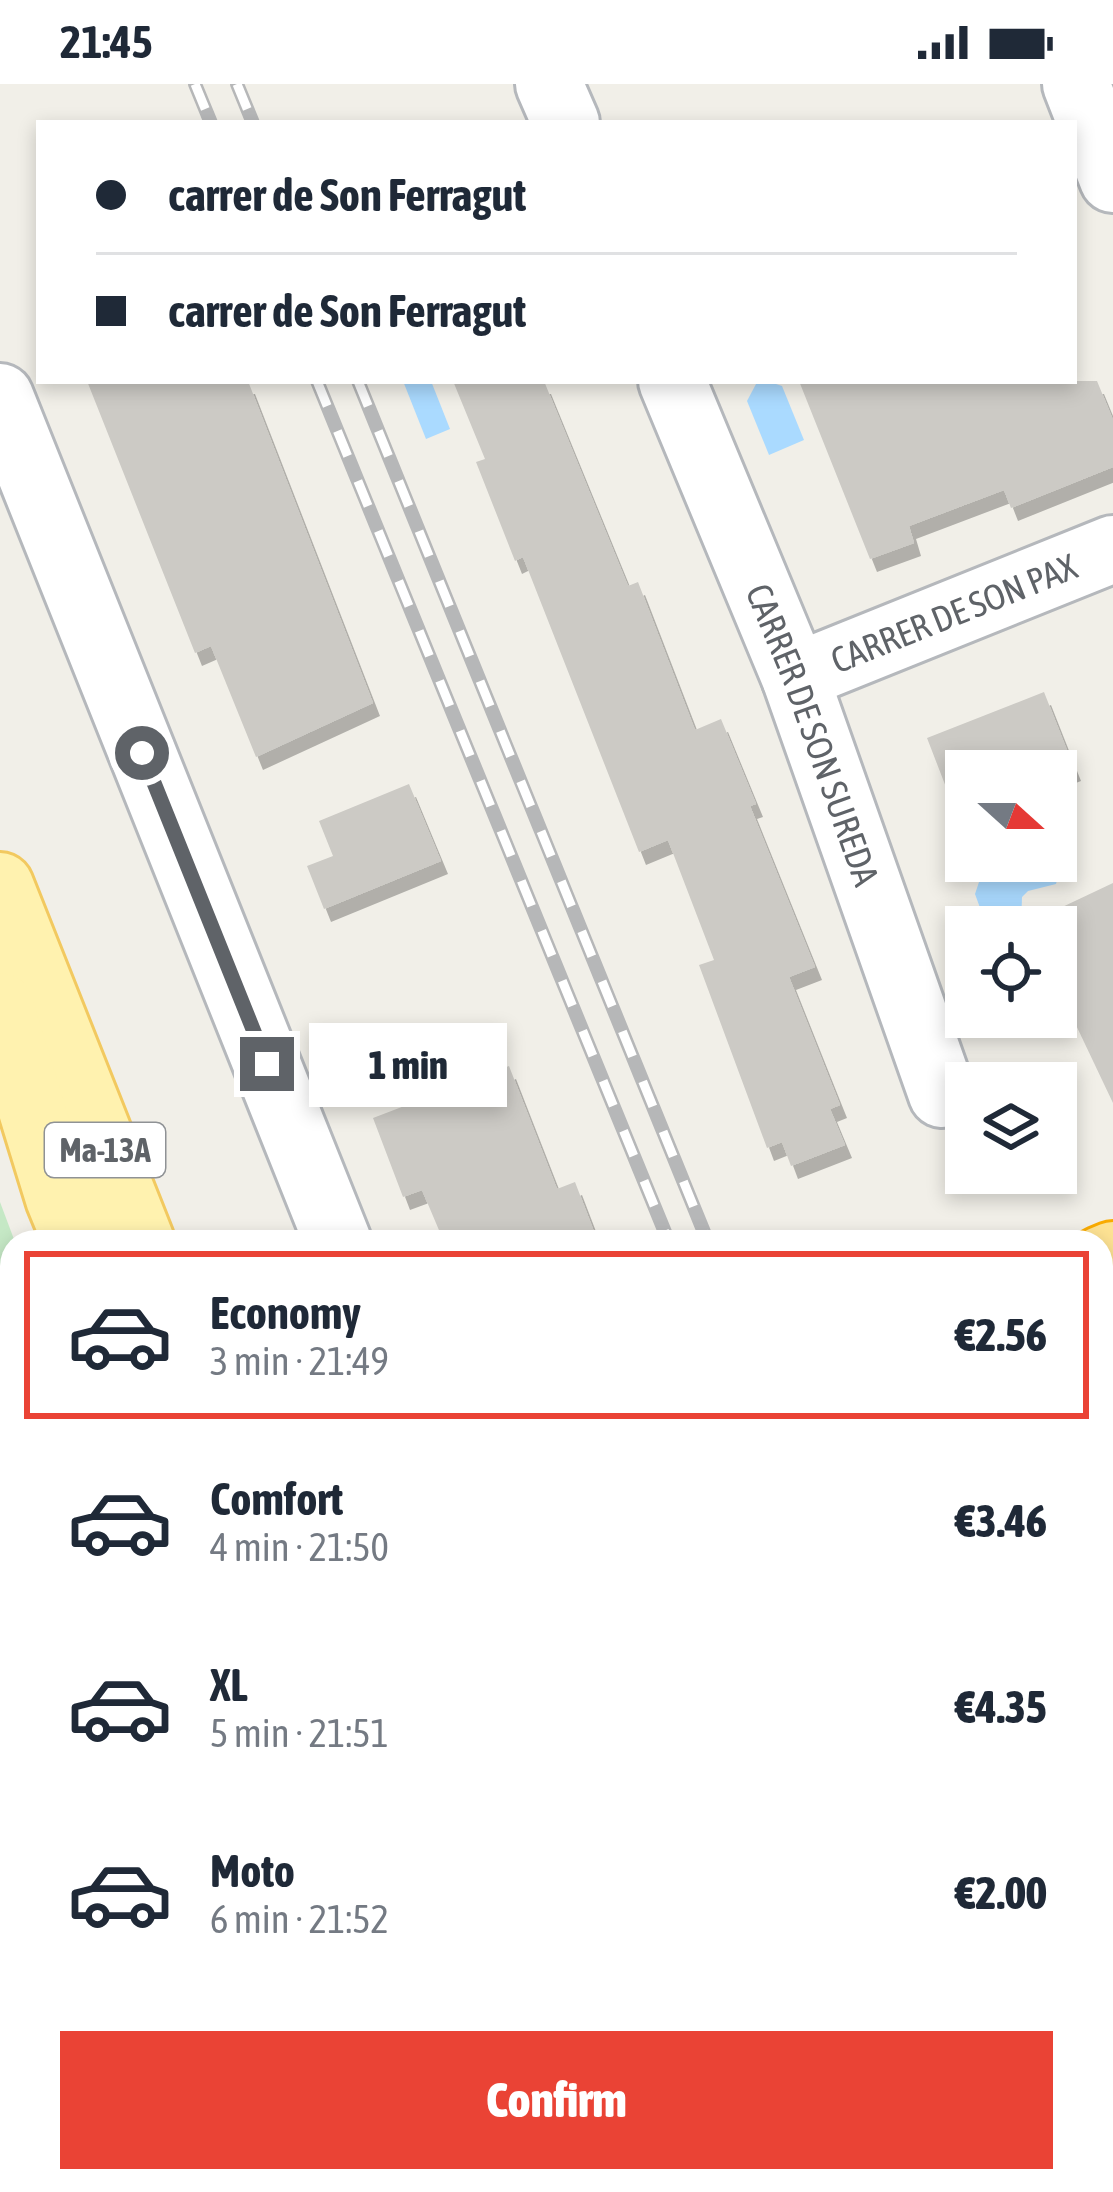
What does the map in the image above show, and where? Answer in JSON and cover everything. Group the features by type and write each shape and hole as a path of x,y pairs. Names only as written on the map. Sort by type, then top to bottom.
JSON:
{"main road":[{"name":"Ma-13A","path":"0,886 137,1230"},
{"name":"Ma-13A","path":"0,1006 68,1220"},
{"path":"0,1072 68,1220"}],"street":[{"path":"549,84 565,120"},
{"path":"1076,84 1113,179"},
{"name":"CARRER DE SON SUREDA","path":"673,384 795,677 942,1094"},
{"path":"0,397 333,1230"},
{"name":"CARRER DE SON PAX","path":"795,677 1113,549"}],"green space":[{"path":"0,1202 10,1230 0,1230"}],"water":[{"path":"404,384 432,384 450,429 426,439"},
{"path":"756,384 782,386 804,440 769,455 747,401"},
{"path":"979,882 1057,882 1028,891 1022,906 979,906 975,894"}],"building":[{"path":"1097,381 1113,420 1113,467 1011,508 1004,490 909,526 914,543 870,559 800,384"},
{"path":"88,384 249,384 373,703 256,757 211,646 195,653"},
{"path":"454,384 545,384 628,586 638,582 695,730 721,719 756,804 750,806 815,967 789,977 840,1105 830,1109 845,1145 791,1166 782,1142 767,1148 699,965 714,960 668,840 639,852 523,557 515,561 476,462 485,459"},
{"path":"1044,692 1067,750 945,750 945,785 927,738"},
{"path":"409,784 441,861 324,909 307,866 333,856 319,821"},
{"path":"1113,883 1113,1103 1077,1027 1077,906 1064,906"},
{"path":"509,1066 557,1189 575,1182 593,1230 439,1230 422,1190 403,1197 373,1118"}],"railway":[{"path":"195,84 210,120"},
{"path":"237,84 252,120"},
{"path":"318,384 664,1230"},
{"path":"359,384 703,1230"}],"route":[{"path":"142,753 267,1064"}]}
